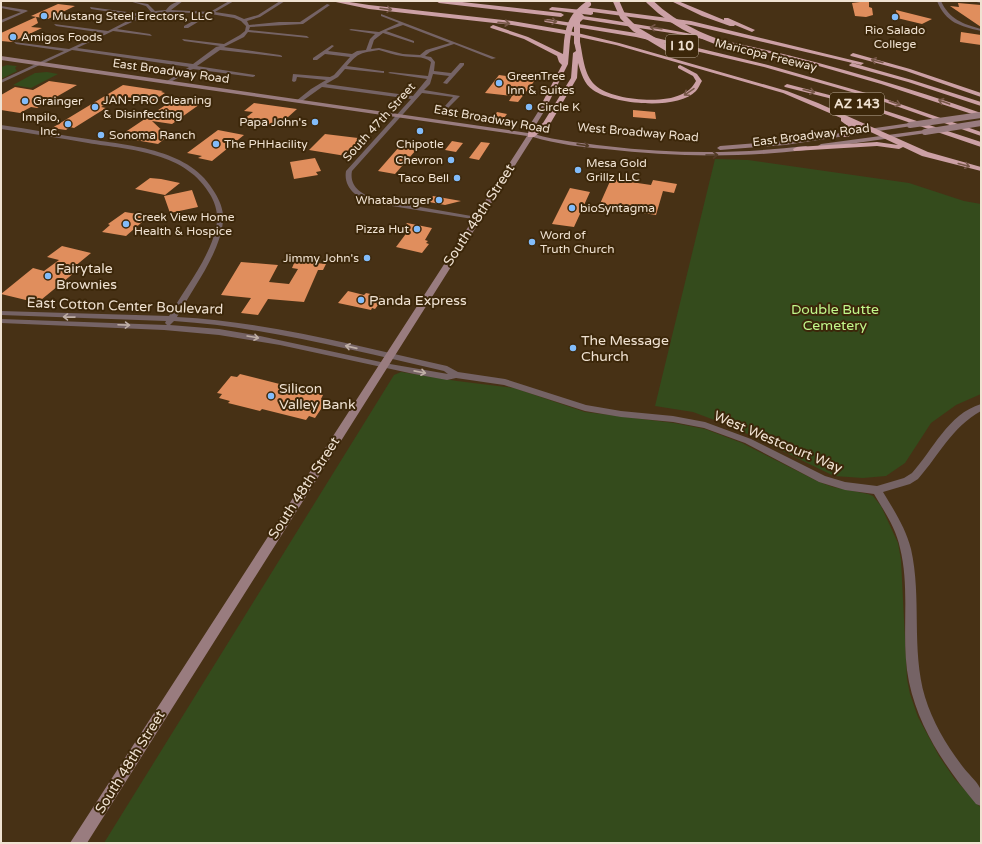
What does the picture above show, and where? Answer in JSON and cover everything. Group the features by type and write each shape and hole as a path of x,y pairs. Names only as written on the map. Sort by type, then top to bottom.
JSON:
{"highway":[{"path":"334,1 452,17 512,23 565,32 656,55 785,92 875,130 915,150 938,158"},
{"path":"373,1 529,18"},
{"name":"Maricopa Freeway","path":"439,1 588,18 724,40 828,65 926,95 981,115"},
{"path":"471,1 636,18 713,31 876,71 981,104"},
{"name":"AZ 143","path":"616,1 623,17 635,29 675,53 730,71 866,106 981,145"},
{"path":"644,1 654,13 677,28 699,39 747,55 888,94 981,126"},
{"path":"650,1 658,11 672,22 690,32 720,44 891,92 981,123"},
{"path":"674,1 725,24 887,64 981,95"},
{"path":"691,1 716,15 752,30"},
{"path":"547,5 691,23 880,68 981,98"},
{"name":"South 48th Street","path":"545,105 565,64 570,20 576,13 592,5"},
{"name":"South 48th Street","path":"531,135 546,124 574,78 577,21 592,5"},
{"path":"452,17 489,26 526,38 557,53 560,55 562,62 565,64"},
{"name":"Maricopa Freeway","path":"541,20 636,35 766,66 878,98 981,134"},
{"path":"577,42 588,80 595,89 608,95 629,100 650,102 667,101 682,97 693,91 699,81 695,75 656,55"},
{"path":"835,113 853,126 853,128 845,135"},
{"path":"797,150 884,144 981,170"}],"main road":[{"name":"East Broadway Road","path":"1,58 531,135 547,140 661,153 737,154 797,150 981,123"},
{"name":"South 48th Street","path":"78,843 531,135 534,123 545,105"},
{"name":"West Broadway Road","path":"531,135 551,134 638,145 698,148 755,146 845,135 981,115"}],"street":[{"path":"131,1 146,4 155,13"},
{"path":"168,11 170,7 181,1"},
{"path":"186,27 232,1"},
{"path":"244,21 259,16 283,1"},
{"path":"939,1 945,14 961,24 981,30"},
{"path":"974,1 981,2"},
{"path":"169,82 193,67 218,48 240,37 248,28 279,22 301,23 328,5"},
{"path":"1,7 26,11 1,22"},
{"path":"91,8 142,16"},
{"path":"1,82 111,31 125,22 155,13 185,10 232,16 244,21 248,28"},
{"path":"382,15 494,58"},
{"path":"368,50 370,41 381,32 403,23"},
{"path":"56,25 150,35"},
{"path":"248,28 308,37"},
{"path":"350,30 381,32 412,42"},
{"path":"184,40 224,45"},
{"path":"16,43 253,76"},
{"path":"299,101 320,85 331,80 353,56 359,52 381,50 421,56 454,43"},
{"path":"316,59 332,46"},
{"path":"218,48 280,56"},
{"path":"324,52 353,56"},
{"name":"South 47th Street","path":"421,56 429,58 432,61 427,84 349,171 348,177 354,190 359,195 373,201 477,219"},
{"path":"1,87 36,70 42,64"},
{"path":"446,83 462,64"},
{"path":"344,67 382,72"},
{"path":"390,73 453,75"},
{"path":"294,81 295,74 331,80"},
{"path":"320,85 414,98"},
{"path":"421,91 457,96 448,106"},
{"path":"1,127 150,152 176,161 200,176 213,191 220,209 218,234 202,266 166,327"},
{"name":"East Cotton Center Boulevard","path":"1,313 68,317 171,318 226,323 268,329 386,361"},
{"name":"East Cotton Center Boulevard","path":"1,321 166,327 252,336 386,361"},
{"name":"West Westcourt Way","path":"386,361 447,377 456,375 517,384 585,408 673,419 705,425 748,442 822,479 845,486 877,490 907,481 914,476 954,424 972,411 981,407"},
{"path":"877,490 898,526 906,549 913,661 919,697 927,719 946,756 981,799"}],"green space":[{"path":"7,65 17,66 15,68 17,71 1,79 1,67"},
{"path":"47,72 58,74 31,88 13,85 35,73"},
{"name":"Double Butte Cemetery","path":"715,159 748,160 909,183 964,201 981,204 981,394 956,405 931,423 905,463 886,476 863,478 834,476 733,427 693,412 655,406"},
{"path":"401,372 514,388 585,412 674,423 705,429 742,443 819,482 833,487 873,496 881,506 898,543 901,560 907,679 910,694 918,717 939,756 954,778 981,808 981,843 104,843 394,375"}],"building":[{"path":"869,2 869,7 872,8 873,15 866,17 855,16 852,3"},
{"path":"958,3 981,5 981,27 950,6 959,7"},
{"path":"58,4 75,6 48,19 31,16"},
{"path":"896,10 932,19 922,24 897,18"},
{"name":"Amigos Foods","path":"36,17 38,23 31,27 42,28 12,42 1,41 1,33"},
{"path":"961,32 981,35 981,45 960,42"},
{"path":"499,75 536,79 518,102 509,101 512,96 485,93"},
{"name":"Grainger","path":"49,81 77,85 37,108 31,107 20,113 1,110 1,95 15,87 33,90"},
{"path":"123,85 163,91 161,92 165,93 153,101 120,96 101,107 106,108 74,128 70,127 66,130 52,128"},
{"path":"176,98 203,102 172,124 152,121 168,136 158,144 118,137"},
{"path":"254,103 297,109 278,126 243,120 253,112 244,111"},
{"path":"633,110 655,112 656,119 633,117"},
{"path":"497,112 507,114 501,122 491,121"},
{"name":"The PHHacility","path":"218,130 244,135 212,161 198,158 202,156 187,153"},
{"path":"325,134 358,138 357,139 367,141 352,157 309,150"},
{"name":"Chevron","path":"452,141 463,143 456,152 445,150"},
{"name":"Chevron","path":"481,142 490,143 479,160 469,158"},
{"path":"399,147 416,150 395,174 378,171"},
{"path":"315,158 321,171 316,172 318,175 294,179 290,162"},
{"path":"150,178 180,183 165,195 135,189"},
{"path":"611,179 651,185 653,180 677,184 674,193 663,191 656,215 599,206"},
{"name":"bioSyntagma","path":"570,188 590,192 574,227 552,224"},
{"path":"192,190 198,207 170,213 164,196"},
{"name":"Whataburger","path":"433,196 461,201 445,205 429,202"},
{"name":"Creek View Home Health & Hospice","path":"125,212 149,216 126,236 102,232 110,225 108,224"},
{"path":"407,223 432,228 425,240 428,241 426,243 429,244 422,253 396,247 408,231 402,230"},
{"name":"Fairytale Brownies","path":"62,246 91,253 74,267 80,268 36,304 28,302 30,301 1,294 33,268 44,271 59,260 47,257"},
{"path":"295,261 326,264 323,270 318,270 304,302 268,299 258,315 241,313 251,298 221,295 241,262 278,265 269,282 289,284 298,269 292,268"},
{"name":"Panda Express","path":"348,291 364,295 366,293 384,297 375,309 372,308 371,310 338,303"},
{"name":"Silicon Valley Bank","path":"240,374 323,395 321,399 327,400 315,418 309,416 306,420 262,409 260,411 228,403 230,401 219,398 222,394 217,393 231,376 237,377"}],"place":[{"name":"Mustang Steel Erectors, LLC","path":"44,16"},
{"name":"Rio Salado College","path":"895,17"},
{"name":"Amigos Foods","path":"13,37"},
{"name":"GreenTree Inn & Suites","path":"499,83"},
{"name":"Grainger","path":"25,101"},
{"name":"JAN-PRO Cleaning & Disinfecting","path":"95,107"},
{"name":"Circle K","path":"529,107"},
{"name":"Papa John's","path":"315,122"},
{"name":"Impilo, Inc.","path":"68,124"},
{"name":"Chipotle","path":"420,131"},
{"name":"Sonoma Ranch","path":"101,135"},
{"name":"The PHHacility","path":"216,144"},
{"name":"Chevron","path":"451,160"},
{"name":"Mesa Gold Grillz LLC","path":"578,170"},
{"name":"Taco Bell","path":"457,178"},
{"name":"Whataburger","path":"439,200"},
{"name":"bioSyntagma","path":"572,208"},
{"name":"Creek View Home Health & Hospice","path":"126,224"},
{"name":"Pizza Hut","path":"417,229"},
{"name":"Word of Truth Church","path":"532,242"},
{"name":"Jimmy John's","path":"367,258"},
{"name":"Fairytale Brownies","path":"48,276"},
{"name":"Panda Express","path":"361,300"},
{"name":"The Message Church","path":"573,348"},
{"name":"Silicon Valley Bank","path":"271,396"}]}
